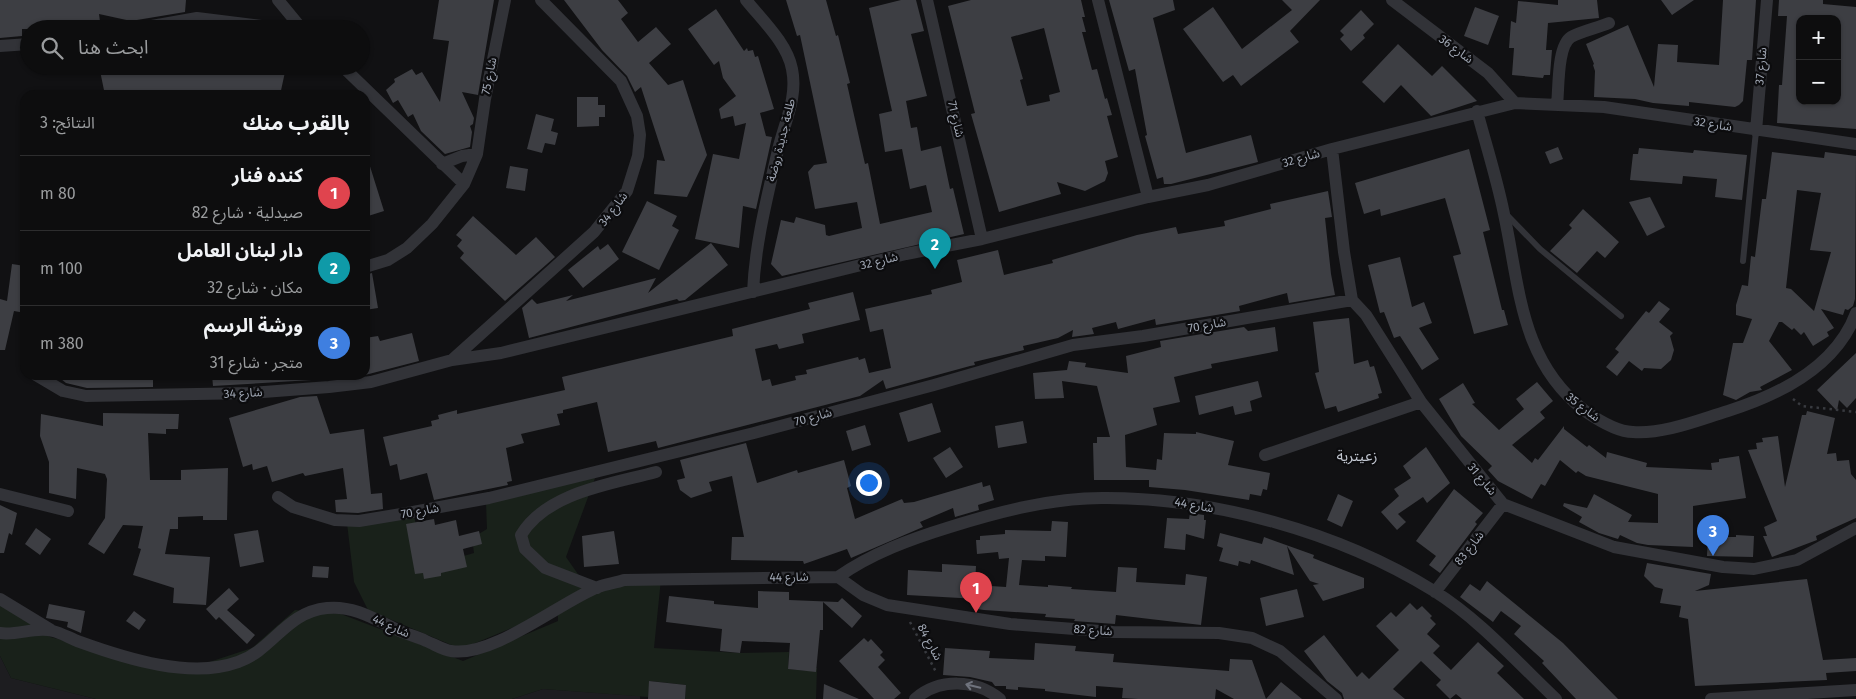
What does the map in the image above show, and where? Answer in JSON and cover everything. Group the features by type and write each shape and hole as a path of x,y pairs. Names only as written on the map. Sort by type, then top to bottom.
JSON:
{"street":[{"path":"278,0 295,20"},
{"name":"شارع 75","path":"370,265 388,260 407,248 432,224 464,184 477,154 485,99 505,0"},
{"name":"شارع 34","path":"452,360 594,232 627,191 636,164 640,135 637,116 620,81 541,0"},
{"name":"طلعة جديدة روضة","path":"746,0 772,32 785,52 792,68 793,83 792,106 778,148 756,250 753,292"},
{"name":"شارع 71","path":"927,0 982,239"},
{"path":"1098,0 1148,197"},
{"name":"شارع 36","path":"1392,0 1488,73 1515,103"},
{"name":"شارع 37","path":"1756,131 1767,0"},
{"path":"186,20 197,18 213,20"},
{"path":"1557,105 1564,44 1571,37 1609,23"},
{"path":"0,46 20,45"},
{"path":"351,75 366,90"},
{"path":"370,93 464,184"},
{"name":"شارع 32","path":"753,292 906,254 982,239 1148,197 1208,185 1332,149 1477,111 1515,103 1604,107 1756,131 1856,144"},
{"name":"شارع 35","path":"1477,111 1504,212 1526,323 1540,360 1567,397 1598,420 1631,432 1651,432 1681,426 1761,401 1782,391 1824,360 1841,342 1856,314"},
{"path":"1332,149 1344,252 1352,300"},
{"path":"442,164 462,156 477,154"},
{"name":"شارع 34","path":"45,380 64,391 86,396 252,393 371,382 452,360 501,353 753,292"},
{"name":"شارع 31","path":"1352,300 1366,315 1421,402 1503,504 1614,547 1722,567 1754,569 1797,560 1856,528"},
{"name":"شارع 70","path":"278,497 293,507 335,520 359,521 413,512 489,498 754,432 934,385 1073,345 1143,336 1352,300"},
{"path":"1265,455 1421,402"},
{"path":"597,588 545,568 525,549 521,535 545,511 562,500 592,489 656,472"},
{"path":"0,494 68,511"},
{"name":"شارع 44","path":"0,632 52,630 84,644 166,666 185,670 208,669 223,667 241,661 259,650 290,622 304,614 316,610 343,608 380,620 450,651 467,651 504,638 597,588 624,580 644,578 838,577 858,563 888,550 961,524 1043,504 1100,498 1159,499 1255,518 1318,536 1379,562 1435,592 1482,629 1556,699"},
{"name":"شارع 83","path":"1435,592 1503,504"},
{"name":"شارع 82","path":"838,577 871,600 902,607 1010,624 1113,632 1219,633 1252,638 1280,651 1336,699"},
{"path":"0,599 35,622 52,630"},
{"path":"915,699 929,690 942,685 970,684 983,688 1000,699"},
{"path":"1711,699 1856,690"}],"lane":[{"path":"1743,261 1756,131"},
{"path":"1504,212 1540,249 1622,316"}],"path":[{"path":"1782,391 1802,406 1856,412"},
{"name":"شارع 84","path":"902,607 942,685"}],"shaded area":[{"path":"598,470 566,557 587,587 661,579 654,648 740,653 789,652 788,669 808,671 809,667 817,668 816,699 685,699 686,685 650,681 648,697 543,689 512,699 96,699 11,678 0,656 0,602 50,637 185,670 252,648 295,610 341,614 463,661 558,621 558,609 461,649 368,610 354,582 347,523 413,512 422,551 446,561 474,553 472,538 487,529 486,503"},
{"path":"0,656 11,678 96,699 0,699"},
{"path":"543,689 640,696 640,699 512,699"}],"building":[{"path":"0,0 186,0 185,12 137,20 126,20 99,14 100,20 20,20 20,36 0,38"},
{"path":"439,0 494,0 478,95 462,92 474,118 473,124 470,126 472,132 470,147 445,154 421,131 413,114 408,117 398,100 393,103 386,90 395,82 394,79 412,69 416,75 422,72 440,102 449,41 433,39"},
{"path":"564,0 618,0 628,13 621,19 638,42 656,27 671,44 649,63 668,85 683,80 707,155 687,197 654,194 657,160 665,161 641,87 635,92 627,76 602,50"},
{"path":"786,0 826,0 836,36 838,35 850,83 847,84 865,164 868,163 880,224 932,212 926,185 910,189 902,149 885,152 879,114 892,111 869,8 901,0 916,0 924,31 911,34 927,96 906,101 911,128 917,127 921,151 941,146 950,189 953,188 964,234 782,276 771,264 781,220 794,223 796,217 825,225 826,235 829,236 862,228 857,202 815,209 808,172 814,165 827,163 800,35 797,36"},
{"path":"971,0 1081,0 1085,17 1082,17 1086,32 1082,32 1092,70 1097,69 1105,99 1107,98 1112,115 1107,116 1118,157 1105,161 1108,173 1105,181 1085,191 1057,182 1061,194 999,212 971,114 975,113 948,6","holes":["1044,28 1060,92 1049,95 1050,101 1027,106 1020,80 1023,79 1011,37"]},
{"path":"1109,0 1173,0 1175,10 1153,18 1186,153 1251,135 1258,162 1171,184 1164,184 1163,177 1157,179 1145,136 1147,135 1135,69 1129,71"},
{"path":"1282,0 1320,0 1290,31 1299,42 1241,86 1233,75 1223,82 1183,29 1213,7 1242,49 1292,10"},
{"path":"1558,0 1597,0 1599,18 1548,23 1546,50 1552,50 1550,75 1544,75 1543,78 1512,75 1514,48 1509,48 1511,21 1516,23 1518,1 1558,5"},
{"path":"1661,0 1694,0 1672,15"},
{"path":"1723,0 1756,0 1752,60 1747,60 1743,101 1739,105 1735,107 1689,102 1689,106 1653,103 1635,99 1594,97 1594,64 1586,44 1628,25 1654,87 1658,44 1678,45 1677,62 1719,65"},
{"path":"1779,0 1823,0 1823,4 1856,7 1856,129 1777,123 1779,85 1782,85 1787,16 1778,16"},
{"path":"1475,7 1499,16 1488,45 1464,36"},
{"path":"716,9 744,51 747,48 748,51 753,50 755,57 758,56 774,109 760,113 766,136 772,137 756,209 743,206 739,248 695,239 713,154 739,159 746,123 735,126 733,116 721,119 719,109 736,96 723,78 719,61 714,65 688,29"},
{"path":"1361,10 1374,24 1363,35 1365,38 1351,51 1340,39 1344,35 1340,31"},
{"path":"1398,44 1432,76 1442,66 1477,101 1431,116 1401,85 1384,103 1362,82"},
{"path":"101,75 284,75 281,90 104,90"},
{"path":"577,97 598,97 598,105 605,105 605,117 599,117 599,126 577,127"},
{"path":"536,114 554,119 551,131 558,133 555,145 545,143 542,153 527,149"},
{"path":"1558,147 1563,159 1550,164 1545,152"},
{"path":"1639,148 1693,153 1694,150 1747,155 1742,200 1715,197 1717,179 1683,176 1682,184 1630,180 1633,154 1638,154"},
{"path":"1469,149 1490,230 1483,232 1502,310 1504,310 1508,325 1474,334 1453,256 1461,254 1445,198 1381,216 1380,209 1364,214 1355,183"},
{"path":"1772,152 1824,158 1825,152 1856,156 1855,299 1853,306 1848,310 1845,309 1843,315 1821,309 1834,328 1827,332 1829,336 1813,346 1804,332 1801,335 1794,328 1792,330 1782,322 1779,322 1769,341 1792,370 1760,387 1762,390 1750,392 1736,400 1723,395 1733,343 1743,343 1752,319 1736,315 1736,305 1742,285 1748,286 1751,256 1755,257 1762,199 1766,199","holes":["1797,190 1821,193 1810,250 1831,252 1814,311 1791,289 1786,288"]},
{"path":"370,166 384,211 370,215"},
{"path":"510,166 528,169 525,191 506,188"},
{"path":"1328,191 1332,217 1325,218 1335,295 1289,303 1287,293 1239,306 1240,311 1156,325 1155,319 1118,329 1116,322 1092,328 1094,334 1072,337 1073,330 1058,338 1023,346 1024,350 974,362 975,365 886,389 883,380 860,396 658,448 656,441 608,452 597,402 563,410 563,413 557,414 560,425 521,434 524,443 506,448 512,481 507,482 508,485 434,500 427,473 400,480 397,464 390,466 383,437 432,426 431,421 439,419 438,415 457,410 457,414 565,390 562,377 733,336 732,329 810,309 808,303 853,292 860,320 802,334 804,343 779,349 777,344 755,349 762,381 770,379 772,386 796,380 795,376 807,374 806,370 858,357 859,360 865,358 869,373 891,368 883,329 870,332 865,309 932,294 931,290 962,282 957,260 998,250 1004,275 1053,263 1052,260 1137,235 1176,227 1178,234 1225,226 1224,221 1271,209 1270,204"},
{"path":"1650,197 1665,227 1647,236 1629,202"},
{"path":"647,201 677,216 672,226 679,230 659,270 622,252"},
{"path":"1583,209 1619,242 1605,258 1597,251 1577,273 1550,251 1572,228 1569,225"},
{"path":"473,216 516,255 536,237 555,257 505,301 460,258 464,253 457,246 462,240 456,235"},
{"path":"711,243 728,265 685,300 679,301 677,299 529,338 522,308 532,299 537,304 573,295 566,301 656,278 648,293"},
{"path":"608,244 619,259 583,288 568,270 598,246 600,250"},
{"path":"1400,257 1412,307 1424,302 1432,323 1419,328 1439,359 1422,370 1400,336 1394,338 1384,312 1380,313 1368,265"},
{"path":"12,264 20,265 20,312 14,311 5,350 0,350 0,299 7,301"},
{"path":"372,273 378,308 370,309 370,274"},
{"path":"1659,301 1670,309 1659,322 1673,333 1670,336 1674,350 1671,360 1661,369 1644,368 1642,371 1629,361 1617,376 1606,367 1619,352 1615,349 1646,311 1649,313"},
{"path":"1349,318 1354,364 1368,360 1370,367 1374,366 1382,393 1378,394 1379,398 1338,412 1336,406 1325,409 1315,373 1319,372 1313,322"},
{"path":"1244,327 1248,331 1275,327 1278,351 1211,364 1212,368 1174,377 1180,402 1153,408 1157,425 1125,435 1126,467 1156,470 1157,459 1162,460 1164,433 1196,434 1196,432 1234,441 1228,465 1270,473 1267,490 1263,489 1261,496 1250,494 1249,500 1185,490 1149,487 1149,480 1094,480 1093,443 1097,443 1097,437 1110,437 1097,386 1062,381 1064,398 1035,399 1033,373 1067,370 1069,361 1086,363 1085,367 1128,373 1126,356 1161,347 1160,341"},
{"path":"412,333 419,361 370,374 370,337 378,336 380,341"},
{"path":"1856,353 1856,398 1847,408 1839,400 1837,411 1817,390"},
{"path":"62,380 153,380 153,387 87,388 66,383"},
{"path":"212,380 312,380 213,386"},
{"path":"1258,381 1262,397 1250,401 1252,411 1235,415 1233,406 1199,415 1195,396"},
{"path":"1537,382 1553,401 1540,412 1545,418 1512,445 1532,463 1535,458 1538,460 1564,426 1564,429 1587,447 1589,445 1606,458 1607,452 1647,463 1646,467 1712,470 1711,463 1719,462 1719,459 1739,456 1746,498 1693,506 1693,547 1648,545 1637,543 1620,535 1618,539 1599,533 1579,522 1582,517 1563,506 1564,503 1587,508 1594,494 1632,515 1628,522 1658,523 1658,494 1586,476 1578,471 1576,473 1560,460 1545,486 1541,484 1532,499 1498,481 1488,470 1492,466 1461,436 1439,399 1463,383 1475,403 1472,404 1499,430 1524,409 1516,399"},
{"path":"317,396 330,434 364,429 371,494 382,493 383,509 358,513 336,512 335,500 347,499 343,468 305,476 303,473 272,482 267,466 253,470 252,464 243,467 229,418 300,397"},
{"path":"932,403 941,432 908,442 899,413"},
{"path":"1807,411 1835,418 1827,454 1836,453 1837,461 1849,460 1851,474 1856,480 1856,518 1816,536 1817,540 1772,557 1763,536 1767,536 1764,527 1777,521 1748,450 1757,449 1756,443 1763,442 1762,438 1778,436 1785,487 1802,415 1806,415"},
{"path":"103,413 179,414 178,429 166,429 166,434 148,433 150,480 181,480 181,470 228,468 227,520 203,520 203,516 178,517 178,529 170,529 165,554 210,557 206,605 173,603 174,588 133,575 141,549 138,548 143,526 123,525 104,554 88,544 105,518 107,479 105,474 77,468 76,499 49,493 49,462 40,436 41,414 103,426"},
{"path":"1023,421 1027,443 998,448 995,426"},
{"path":"865,425 871,445 852,451 846,431"},
{"path":"746,443 757,483 797,470 798,473 844,460 851,486 847,488 855,519 902,499 904,503 914,502 982,482 983,487 990,485 994,500 978,505 979,510 955,517 953,508 920,522 923,527 851,558 847,549 804,564 803,561 731,560 732,537 744,537 732,476 709,482 712,491 691,498 680,490 677,480 685,478 680,460"},
{"path":"950,447 963,467 946,478 933,458"},
{"path":"1426,447 1450,483 1427,503 1423,497 1398,514 1406,522 1397,530 1381,512 1399,496 1394,489 1411,478 1403,466"},
{"path":"1454,489 1483,513 1475,522 1477,524 1440,573 1429,565 1436,556 1416,541"},
{"path":"1338,494 1353,501 1342,527 1327,520"},
{"path":"0,505 17,513 12,535 9,533 4,553 0,553"},
{"path":"1190,513 1204,515 1204,520 1206,520 1204,539 1186,534 1185,550 1164,548 1167,518 1189,519"},
{"path":"434,519 435,525 456,520 459,536 479,531 482,544 463,549 467,567 441,573 441,576 424,579 423,573 415,574 406,524"},
{"path":"1052,521 1068,522 1066,557 1045,556 1045,561 1022,560 1019,585 1048,587 1048,585 1072,587 1071,589 1116,592 1118,567 1137,568 1136,582 1185,585 1186,574 1207,577 1201,625 1116,615 1115,624 1074,621 1075,619 1045,617 1046,614 977,609 978,599 907,595 908,570 942,572 942,564 976,566 975,585 1006,587 1009,558 999,559 998,552 977,554 976,540 980,540 980,536 1005,534 1005,530 1051,531"},
{"path":"36,528 51,539 40,555 25,544"},
{"path":"258,530 264,562 240,567 234,534"},
{"path":"614,531 619,564 584,567 582,536"},
{"path":"1220,533 1262,544 1264,537 1314,555 1313,558 1364,578 1364,588 1323,601 1313,585 1319,584 1310,581 1287,546 1294,575 1251,560 1250,564 1239,561 1238,566 1219,561 1223,548 1217,546"},
{"path":"1736,535 1754,536 1753,557 1707,556 1708,537 1736,537"},
{"path":"1647,563 1711,574 1709,585 1695,591 1807,579 1823,660 1856,658 1856,671 1826,673 1827,680 1695,686 1688,619 1679,617 1681,606 1660,603 1663,589 1655,587 1644,576"},
{"path":"313,566 329,567 328,578 312,577"},
{"path":"1487,581 1563,643 1618,699 1576,699 1542,663 1544,661 1514,634 1521,626 1501,611 1493,622 1460,597 1470,584 1480,591"},
{"path":"229,588 239,599 227,610 255,635 247,644 219,617 216,620 206,609"},
{"path":"1297,589 1304,617 1266,626 1260,598"},
{"path":"758,591 789,592 789,600 838,602 842,598 862,616 852,628 823,602 823,630 820,630 816,672 788,669 790,643 742,641 740,653 720,651 722,629 666,622 669,596 714,601 714,604 758,608"},
{"path":"1410,603 1417,610 1422,606 1432,616 1430,618 1436,624 1427,634 1440,646 1433,653 1451,670 1478,642 1504,666 1497,673 1524,699 1462,699 1456,694 1450,699 1436,685 1441,680 1421,661 1393,689 1405,699 1344,699 1342,693 1327,681 1304,651 1324,635 1357,677 1362,672 1369,679 1399,650 1376,626 1391,612 1396,617"},
{"path":"49,604 85,611 81,633 67,627 68,622 46,618"},
{"path":"134,611 146,620 139,630 126,621"},
{"path":"864,638 868,642 871,639 883,652 880,655 885,660 878,667 901,693 894,699 874,699 839,661"},
{"path":"1035,643 1076,646 1075,651 1114,654 1113,662 1229,671 1230,659 1252,660 1266,699 1234,699 1216,689 1215,699 1122,698 1123,688 1096,686 1096,697 1045,691 1045,689 1018,687 1018,690 1006,689 1006,686 995,686 992,682 970,677 943,675 945,648 990,651 989,658 1034,660"},
{"path":"649,681 686,685 685,699 648,699"},
{"path":"1281,682 1302,699 1266,699"},
{"path":"824,684 859,699 823,699"}],"place":[{"name":"دار لبنان العامل","path":"935,269"},
{"name":"ورشة الرسم","path":"1713,556"},
{"name":"كنده فنار","path":"976,613"}],"district":[{"name":"زعيترية","path":"1357,456"}]}
